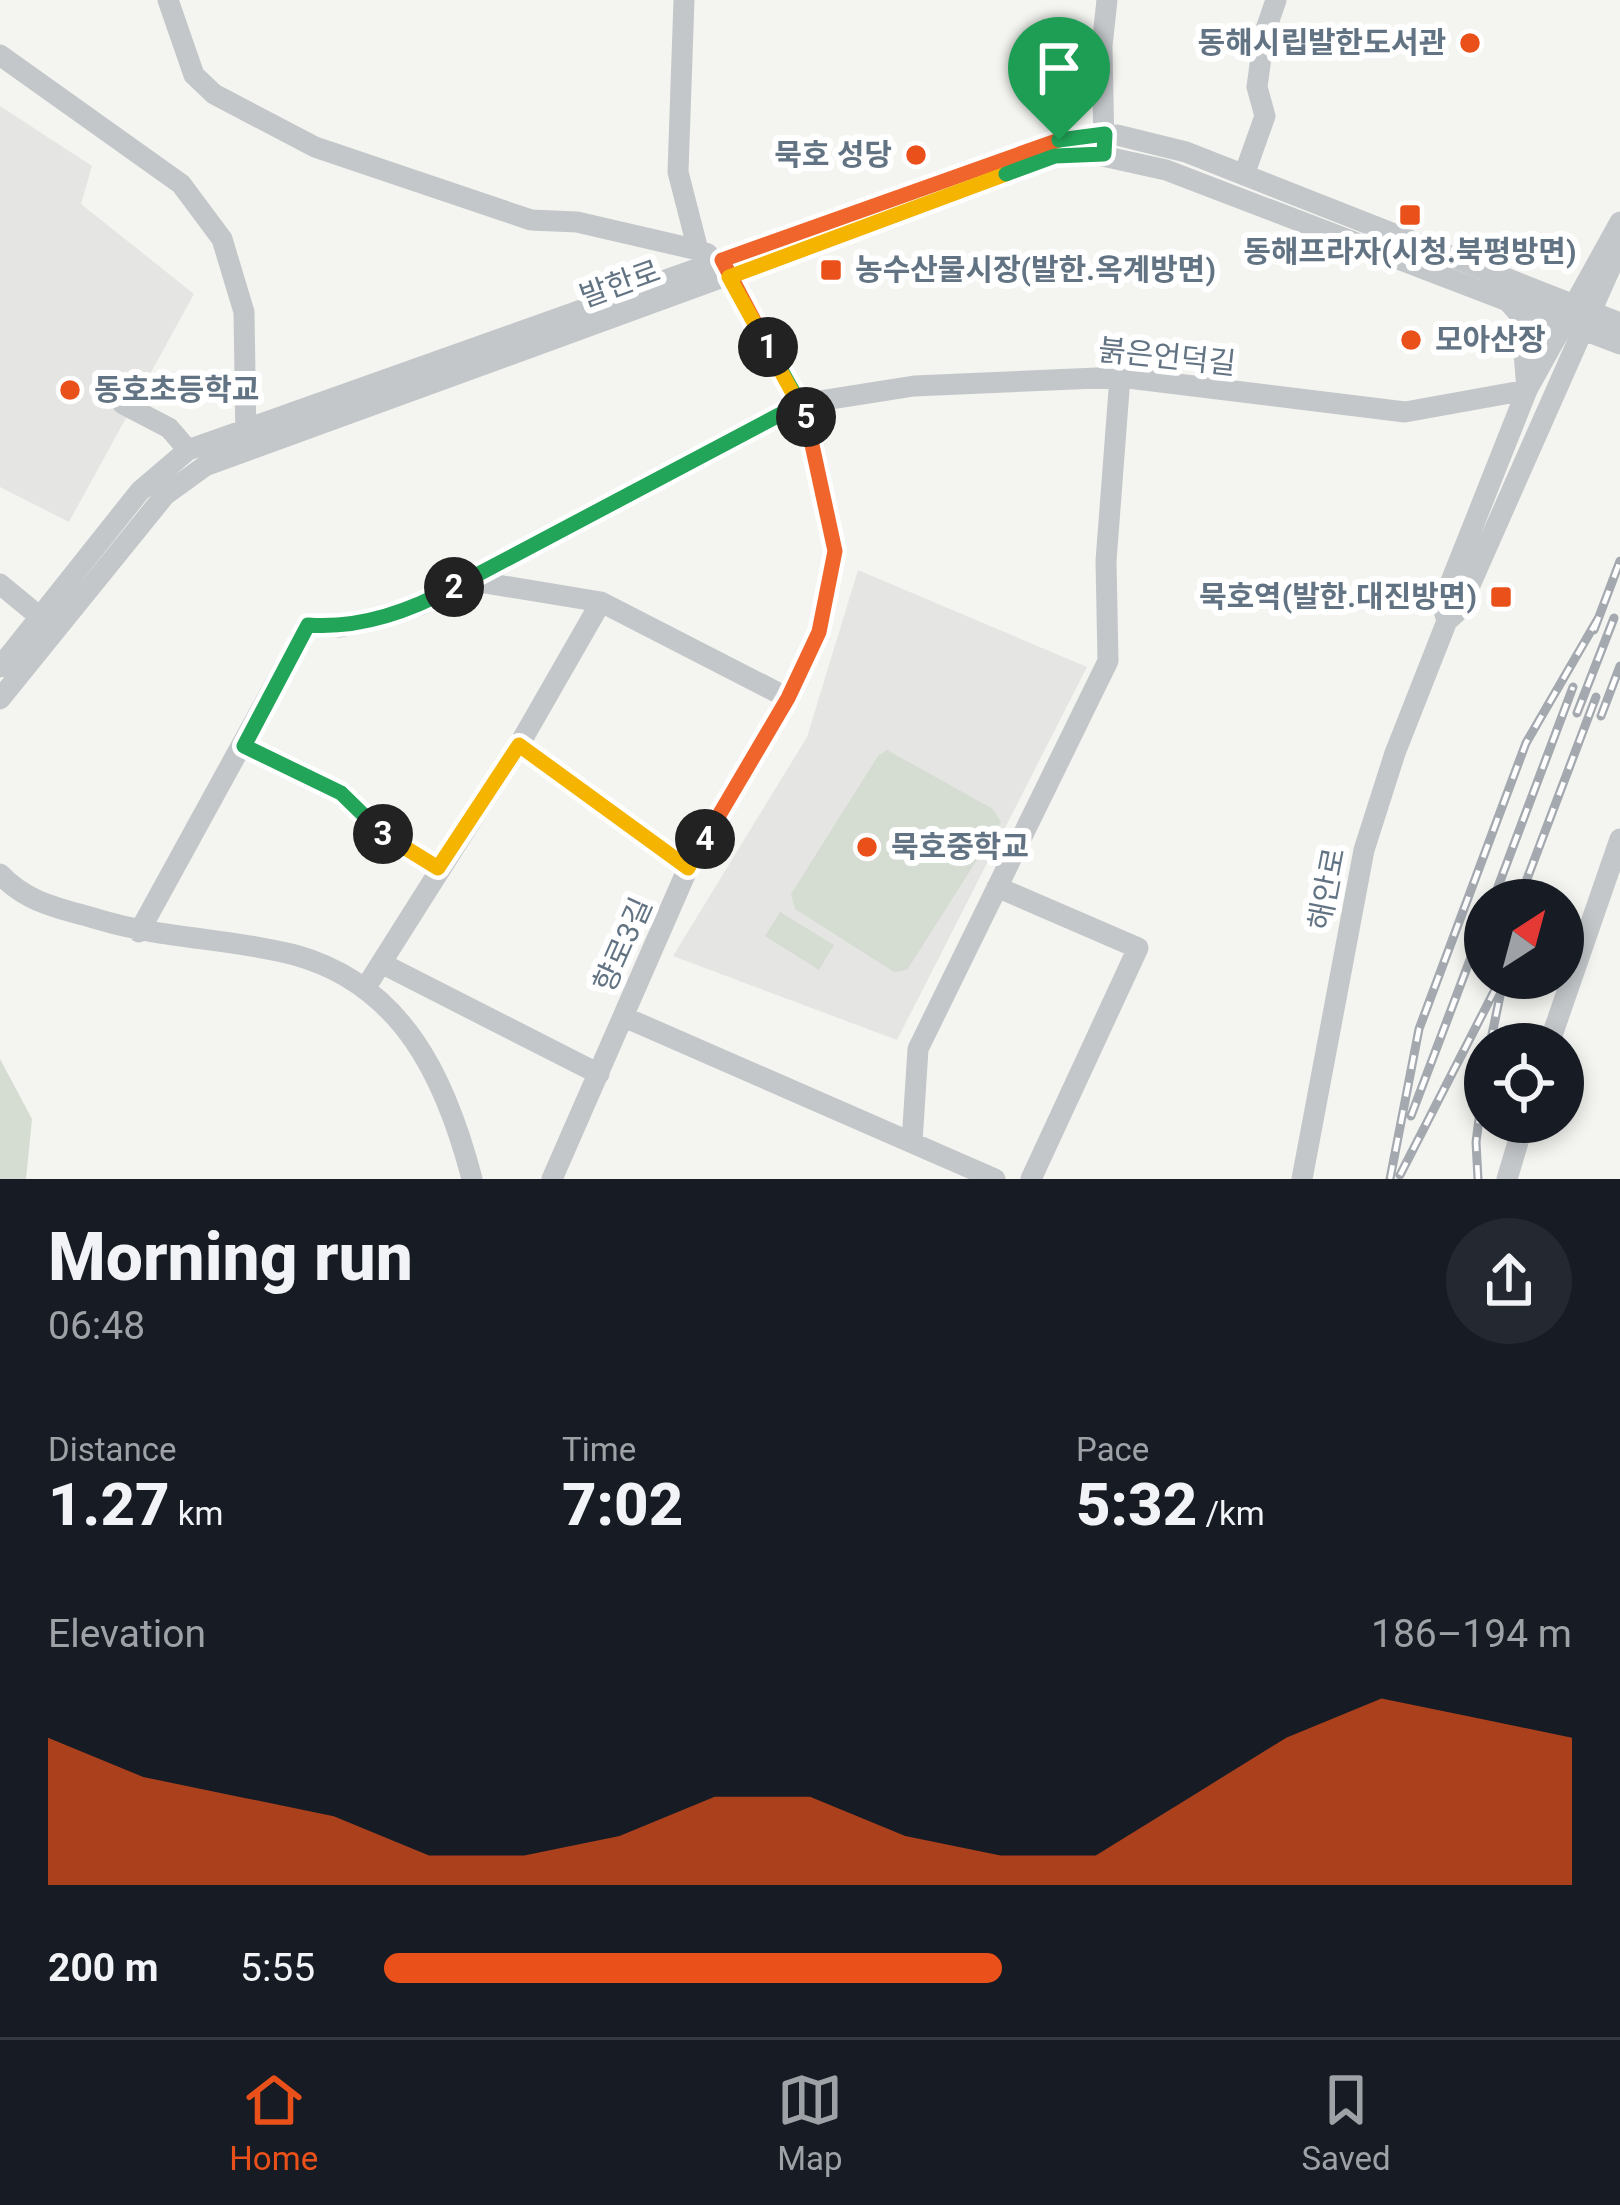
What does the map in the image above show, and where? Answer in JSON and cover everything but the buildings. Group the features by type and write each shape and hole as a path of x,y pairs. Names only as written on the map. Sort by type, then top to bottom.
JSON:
{"street":[{"path":"168,0 194,75 214,94 315,147 531,220 577,222 698,250 725,268"},
{"path":"684,0 678,172 698,250"},
{"path":"1105,144 1102,46 1107,0"},
{"path":"1244,175 1265,116 1257,87 1264,35 1276,0"},
{"path":"0,55 181,184 222,239 244,312 246,439"},
{"name":"발한로","path":"0,667 140,491 188,450 246,439 725,268 1059,140 1186,152 1579,317 1620,344"},
{"name":"발한로","path":"1105,144 1504,296 1620,323"},
{"name":"해안로","path":"1303,1179 1364,850 1395,753 1447,621 1459,610 1620,222"},
{"name":"해안로","path":"1447,621 1442,604 1527,391 1579,317 1620,246"},
{"name":"향로3길","path":"552,1179 688,868 788,698 819,632 835,551 809,422 725,268"},
{"path":"1504,296 1521,316 1527,391"},
{"path":"911,1142 918,1049 1108,661 1106,561 1120,377"},
{"name":"붉은언덕길","path":"244,746 308,625 340,627 421,605 800,404 914,386 1120,377 1405,412 1527,391"},
{"path":"123,404 169,428 188,450"},
{"name":"발한로","path":"0,699 165,495 246,439"},
{"path":"467,580 601,602 788,698"},
{"path":"0,584 40,617"},
{"path":"366,987 519,745 601,602"},
{"path":"519,745 688,868"},
{"path":"139,932 244,746 341,793 388,838 438,868"},
{"path":"1556,1023 1620,839"},
{"path":"0,874 21,897 139,932 296,956 366,987 415,1037 455,1114 472,1179"},
{"path":"997,887 1138,948 1031,1179"},
{"path":"383,964 599,1074"},
{"path":"624,1017 995,1179"},
{"path":"1508,1179 1519,1143"}],"shaded area":[{"name":"동호초등학교","path":"0,106 92,166 81,204 194,294 69,522 0,487"},
{"name":"묵호중학교","path":"858,570 1087,667 897,1040 673,956 807,737"},
{"path":"887,750 993,809 1001,822 907,970 894,972 795,909 791,894 878,756"},
{"path":"780,912 834,945 819,970 765,936"},
{"path":"0,1059 32,1119 26,1179 0,1179"}],"railway":[{"path":"1594,630 1620,561"},
{"path":"1390,1179 1419,1029 1526,743 1599,617"},
{"path":"1577,713 1614,618"},
{"path":"1601,716 1620,666"},
{"path":"1501,879 1573,687"},
{"path":"1527,879 1596,697"},
{"path":"1411,1116 1464,976"},
{"path":"1400,1175 1490,999"},
{"path":"1494,1023 1499,999"},
{"path":"1476,1143 1478,1179"}],"place":[{"name":"동해시립발한도서관","path":"1470,43"},
{"name":"묵호 성당","path":"916,155"},
{"name":"동해프라자(시청.북평방면)","path":"1410,215"},
{"name":"농수산물시장(발한.옥계방면)","path":"831,270"},
{"name":"모아산장","path":"1411,340"},
{"name":"동호초등학교","path":"70,390"},
{"name":"묵호역(발한.대진방면)","path":"1501,597"},
{"name":"묵호중학교","path":"867,847"}],"route":[{"path":"1059,140 722,260 729,277 800,404 421,605 340,627 308,625 244,746 341,793 388,838 438,868 519,745 688,868 788,698 819,632 835,551 809,422 800,404 729,277 1055,156 1104,154 1105,134 1059,140"}]}
